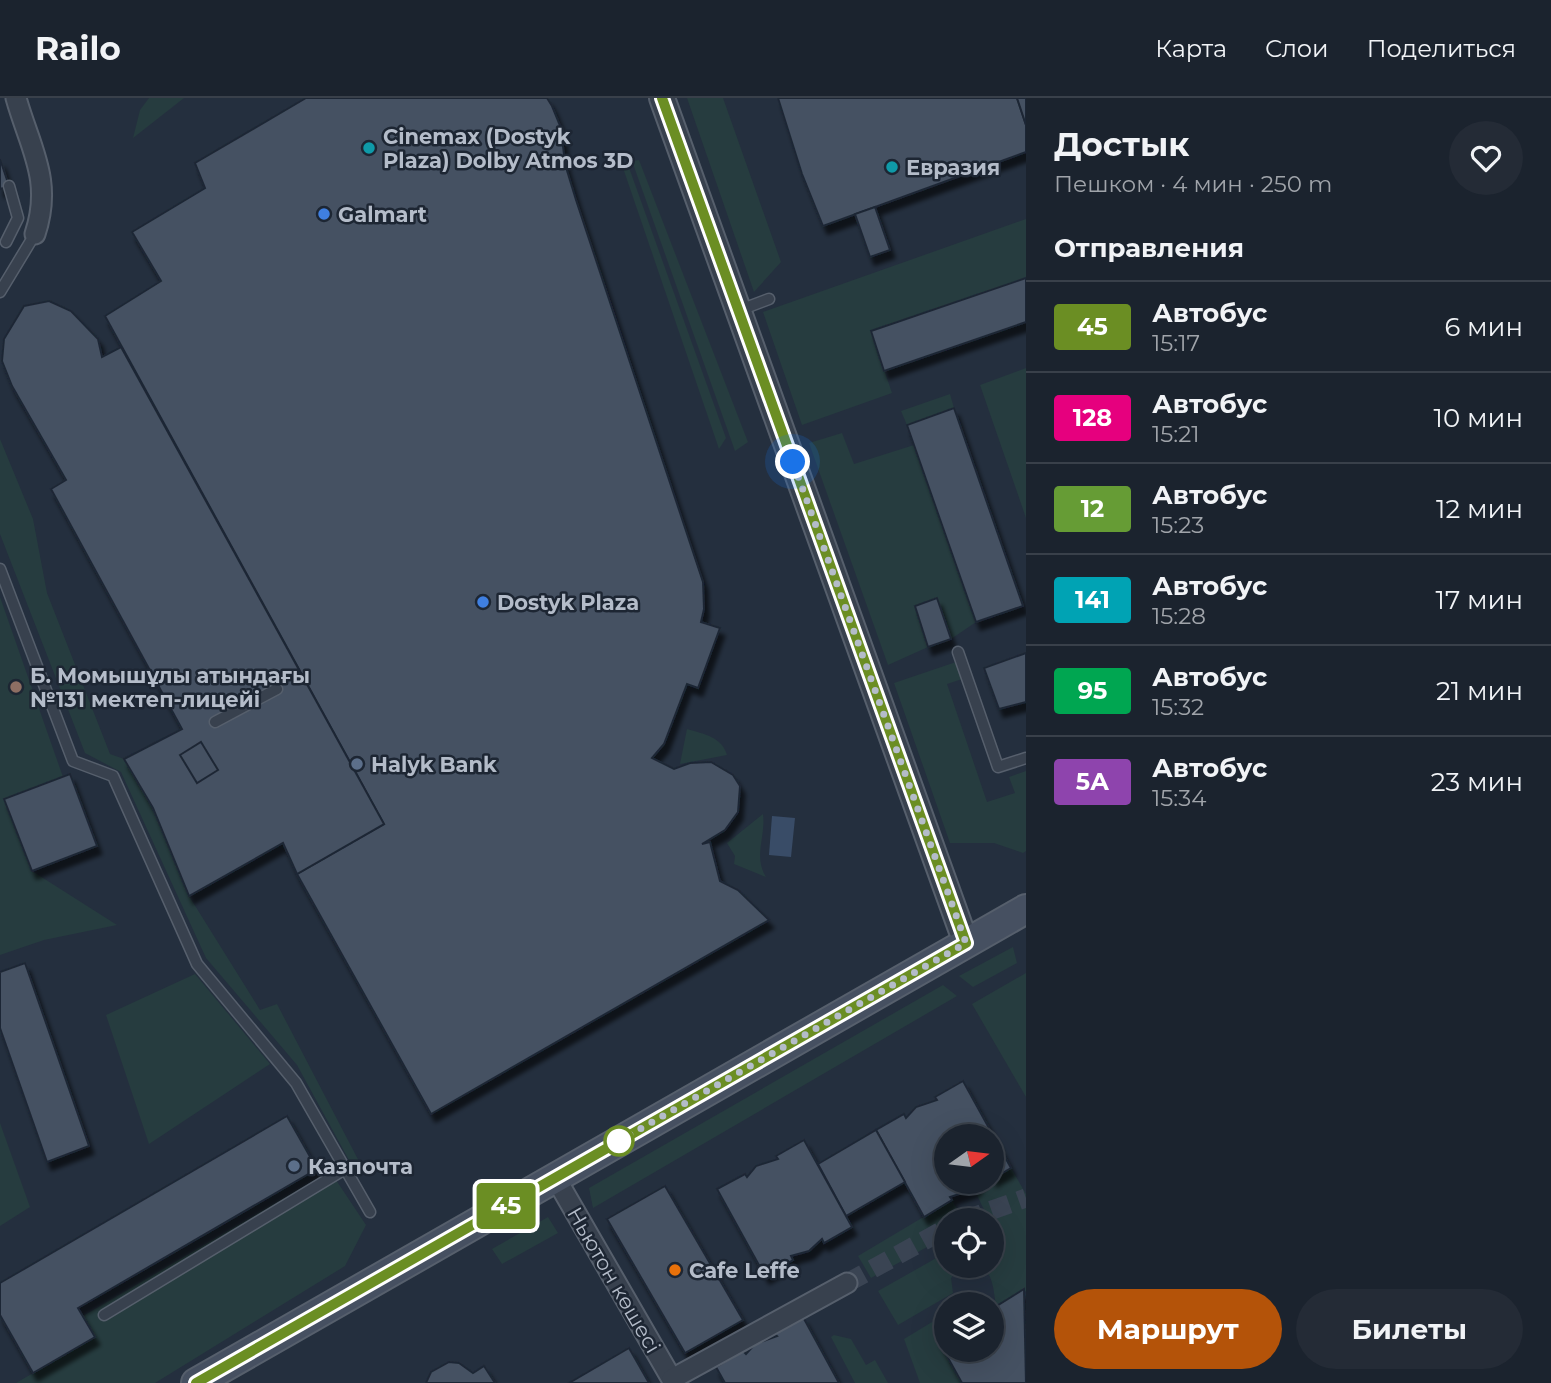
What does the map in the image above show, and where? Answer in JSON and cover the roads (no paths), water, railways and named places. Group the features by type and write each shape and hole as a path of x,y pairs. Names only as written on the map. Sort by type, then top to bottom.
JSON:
{"main road":[{"path":"196,1383 1026,909"}],"street":[{"path":"16,98 43,184 44,202 35,234"},
{"path":"662,98 966,943"},
{"name":"Ньютон көшесі","path":"555,1177 673,1381"},
{"path":"673,1381 848,1283"}],"lane":[{"path":"6,242 18,218 9,186"},
{"path":"0,292 35,234"},
{"path":"738,311 769,299"},
{"path":"0,569 73,761 113,776 197,964 296,1083 370,1212"},
{"path":"958,652 998,767 1026,758"},
{"path":"215,722 277,689"},
{"path":"104,1315 345,1169"}],"water":[{"path":"772,816 795,818 791,857 769,855"}],"tunnel":[{"path":"998,1208 1026,1198"},
{"path":"847,1283 934,1235"}],"place":[{"name":"Cinemax (Dostyk Plaza) Dolby Atmos 3D","path":"369,148"},
{"name":"Евразия","path":"892,167"},
{"name":"Galmart","path":"324,214"},
{"name":"Dostyk Plaza","path":"483,602"},
{"name":"Б. Момышұлы атындағы №131 мектеп-лицейі","path":"16,687"},
{"name":"Halyk Bank","path":"357,764"},
{"name":"Казпочта","path":"294,1166"},
{"name":"Cafe Leffe","path":"675,1270"}]}
